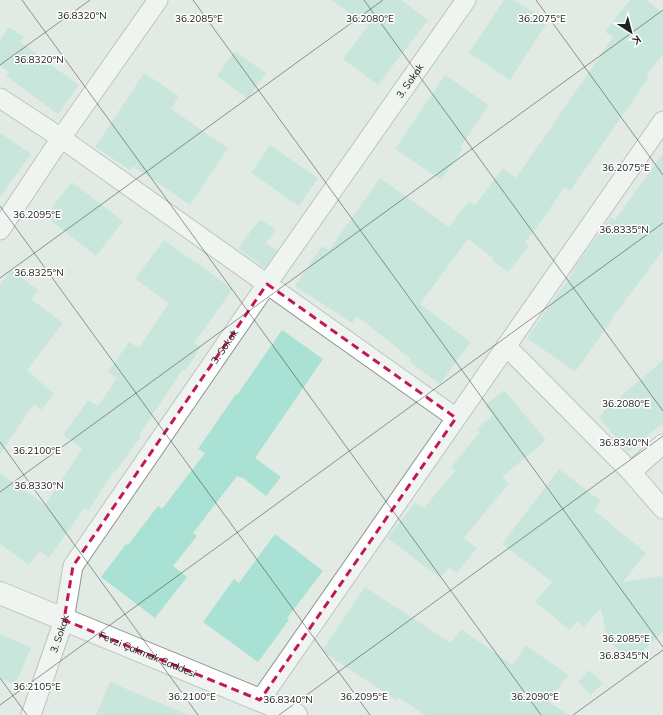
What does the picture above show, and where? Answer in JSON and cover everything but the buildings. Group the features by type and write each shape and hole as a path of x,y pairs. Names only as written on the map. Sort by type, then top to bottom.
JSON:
{"street":[{"path":"0,230 61,138 158,0"},
{"name":"3. Sokak","path":"31,715 64,620 73,566 267,284 466,0"},
{"path":"0,98 61,138 456,418"},
{"path":"260,700 663,121"},
{"path":"506,346 631,472 663,509"},
{"path":"631,472 663,444"},
{"name":"Fevzi Çakmak Caddesi","path":"0,593 296,715"}],"highlighted area":[{"path":"267,284 456,418 260,700 64,620 73,566"}]}
